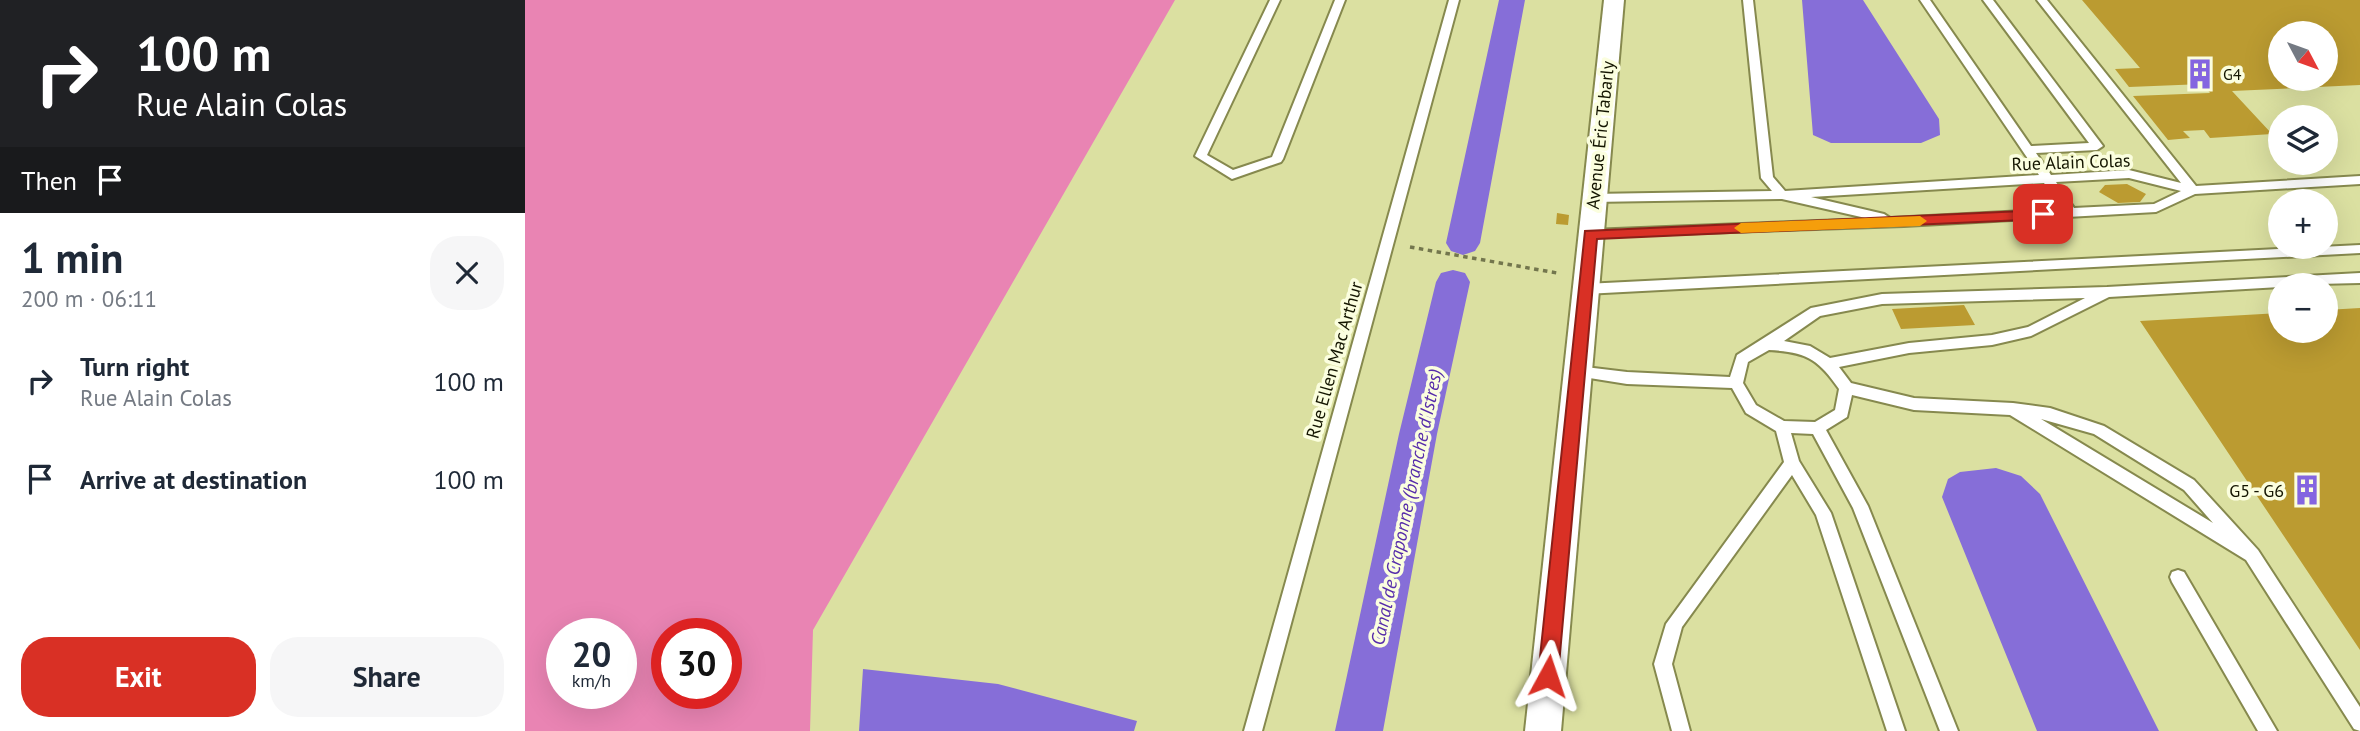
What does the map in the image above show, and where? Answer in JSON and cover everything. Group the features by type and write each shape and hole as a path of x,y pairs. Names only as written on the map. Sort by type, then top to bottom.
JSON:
{"street":[{"name":"Avenue Éric Tabarly","path":"1543,731 1614,0"}],"lane":[{"path":"1275,0 1201,156 1232,175 1277,159 1339,0"},
{"name":"Rue Ellen Mac Arthur","path":"1253,731 1454,0"},
{"path":"1748,0 1767,178 1781,195 1904,222"},
{"path":"1925,0 2071,213"},
{"path":"1988,0 2097,146 2027,150"},
{"path":"2042,0 2193,190"},
{"name":"Rue Alain Colas","path":"1593,198 1781,195 2129,174 2193,190"},
{"path":"1590,234 1904,222 2156,208 2193,190 2360,180"},
{"path":"1585,282 2360,249"},
{"path":"1767,345 1800,346 1830,363 1846,388 1842,413 1817,428 1782,426 1751,409 1736,383 1742,359 1816,312 1882,299 2107,292 2360,278"},
{"path":"1830,363 1909,348 1992,340 2031,331 2107,292"},
{"path":"1577,370 1627,378 1736,383"},
{"path":"1846,388 1914,404 2013,409 2050,414 2099,430 2189,485 2252,555 2360,723"},
{"path":"2013,409 2252,555"},
{"path":"1782,426 1792,463 1823,513 1896,731"},
{"path":"1817,428 1860,506 1949,731"},
{"path":"1681,731 1663,664 1674,624 1792,463"},
{"path":"2178,577 2267,731"}],"path":[{"path":"1387,242 1585,282"}],"shaded area":[{"path":"525,0 1175,0 813,630 810,731 525,731"},
{"path":"1802,0 1863,0 1939,119 1940,135 1921,143 1831,143 1813,135"},
{"path":"1996,468 2021,476 2040,494 2159,731 2037,731 1942,497 1948,479 1960,472"},
{"path":"863,669 998,684 1137,721 1134,731 859,731"}],"building":[{"name":"G4","path":"2082,0 2360,0 2360,85 2338,86 2338,21 2268,21 2268,89 2232,91 2268,130 2268,134 2210,138 2204,130 2183,131 2190,138 2168,140 2133,96 2210,93 2203,84 2129,87 2115,69 2140,68"},
{"path":"2127,184 2146,194 2140,202 2118,203 2099,192 2105,185"},
{"path":"1557,213 1569,215 1568,225 1556,224"},
{"path":"1964,305 1975,325 1901,329 1892,309"},
{"name":"G5 - G6","path":"2360,308 2360,650 2140,321 2268,314 2268,343 2338,343 2338,309"}],"waterway":[{"name":"Canal de Craponne (branche d'Istres)","path":"1463,243 1512,0"},
{"name":"Canal de Craponne (branche d'Istres)","path":"1359,731 1418,434 1453,282"}],"slow traffic":[{"path":"1741,228 1920,221"}],"place":[{"name":"G4","path":"2200,74"},
{"name":"G5 - G6","path":"2307,490"}],"route":[{"path":"1548,676 1590,234 2043,214"}]}
